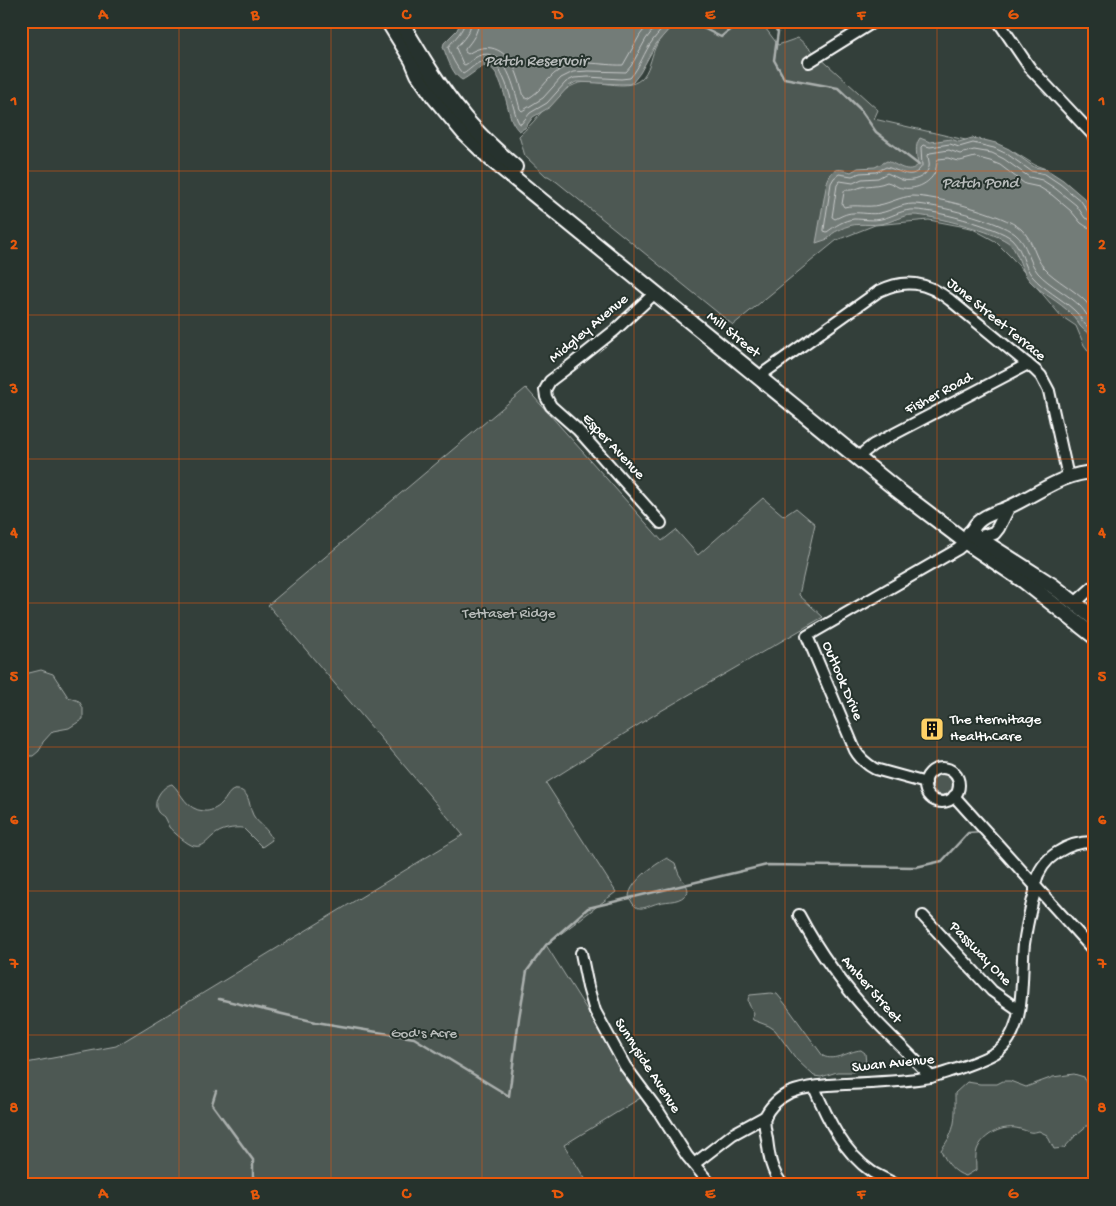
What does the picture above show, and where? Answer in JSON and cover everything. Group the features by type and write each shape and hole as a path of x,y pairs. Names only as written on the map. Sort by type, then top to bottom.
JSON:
{"main road":[{"name":"Mill Street","path":"388,21 461,114 485,141 518,171 1024,582 1095,636"},
{"name":"Mill Street","path":"400,21 416,57 418,74 434,97 464,133 493,161 896,489 971,538 1052,586 1095,619"}],"street":[{"path":"809,62 875,21"},
{"path":"998,21 1030,68 1095,137"},
{"name":"June Street Terrace","path":"765,372 874,294 892,286 905,283 926,286 946,296 1041,376 1049,391 1068,477"},
{"name":"Midgley Avenue","path":"545,390 550,381 614,331 655,293"},
{"name":"Fisher Road","path":"864,452 873,445 1028,364"},
{"name":"Esper Avenue","path":"545,390 546,397 551,406 578,430 661,523"},
{"path":"971,538 980,520 994,512 1008,508 1068,477 1095,472"},
{"path":"971,538 994,533 1008,508"},
{"name":"Outlook Drive","path":"926,783 875,769 862,760 855,750 807,636 958,549 971,538"},
{"path":"1075,603 1095,585"},
{"path":"941,768 955,773 959,785 958,791 954,796 944,801 932,798 927,792 926,783 928,776 933,770 941,768"},
{"path":"954,796 1095,953"},
{"name":"Swan Avenue","path":"766,1116 784,1095 797,1090 931,1077 983,1059 996,1052 1006,1043 1013,1033 1016,1024 1019,1010 1024,944 1035,885 1040,871 1054,854 1074,844 1095,842"},
{"name":"Amber Street","path":"798,915 815,943 844,983 874,1019 931,1077"},
{"name":"Passway One","path":"923,916 992,991 1019,1010"},
{"name":"Sunnyside Avenue","path":"581,953 595,1011 625,1066 688,1156 711,1185"},
{"path":"814,1087 829,1121 846,1147 872,1172 896,1185"},
{"path":"694,1164 733,1134 766,1116"},
{"path":"766,1116 764,1123 770,1162 783,1185"}],"green space":[{"path":"670,21 760,21 778,45 798,38 878,110 874,119 996,147 999,146 1046,169 1095,212 1095,360 1084,345 1076,326 1061,316 1013,259 995,241 971,228 929,220 875,225 837,240 733,325 557,182 546,176 525,156 519,136 546,107 565,90 576,84 592,82 627,85 641,79 648,69 662,36 672,26"},
{"path":"526,388 662,541 676,530 698,555 763,498 784,516 796,508 815,524 799,595 823,617 654,715 546,783 616,892 546,945 642,1097 564,1145 589,1185 21,1185 21,1064 116,1046 463,835 268,605"},
{"path":"41,670 53,674 68,697 79,701 83,708 83,719 69,728 53,731 43,742 39,751 33,756 25,756 21,762 21,675"},
{"path":"943,773 951,776 954,784 951,792 943,795 935,792 932,784 935,776"},
{"path":"172,784 193,808 204,811 218,807 232,791 242,791 247,796 253,815 272,840 262,847 243,828 235,828 220,832 200,846 188,843 168,826 164,817 158,813 156,808 157,799 161,791"},
{"path":"667,858 675,863 679,875 687,886 688,892 678,900 638,908 629,896 631,890 638,879"},
{"path":"777,994 823,1056 832,1058 861,1050 865,1053 866,1064 853,1072 837,1072 821,1077 814,1076 797,1060 775,1030 753,1020 754,1013 748,1002 750,995"},
{"path":"1074,1074 1084,1077 1090,1092 1095,1095 1095,1119 1064,1148 1054,1149 1047,1135 1039,1131 1031,1132 1007,1128 1001,1129 984,1139 976,1152 976,1170 966,1176 954,1169 945,1158 941,1150 950,1136 954,1123 955,1093 967,1082 997,1084 1003,1081 1010,1081 1026,1087 1053,1077"}],"water":[{"name":"Patch Reservoir","path":"461,21 672,22 670,28 656,44 633,82 621,84 576,82 569,86 550,107 533,117 525,128 519,131 512,121 500,80 491,68 484,66 462,80 451,66 443,47 444,43 457,30"},
{"name":"Patch Pond","path":"920,138 930,142 951,139 959,142 972,138 996,143 1009,149 1034,167 1046,169 1063,180 1084,198 1095,212 1095,338 1082,328 1066,309 1030,281 1010,244 992,234 934,218 909,215 884,223 845,227 828,239 816,243 827,182 831,174 839,169 851,172 858,168 875,167 887,161 902,168 914,168 918,165 916,147"}],"waterway":[{"path":"700,21 701,27 721,37 739,22 750,21"},
{"path":"762,21 771,24 778,32 774,60 784,78 838,88 860,109 876,132 919,165"},
{"path":"219,999 316,1022 414,1038 509,1096 527,971 546,945 588,908 767,865 916,867 942,861 968,833 982,832"},
{"path":"216,1091 212,1104 253,1160 253,1185"}],"place":[{"name":"The Hermitage HealthCare","path":"932,729"}],"park label":[{"name":"Tettaset Ridge","path":"509,614"},
{"name":"God's Acre","path":"424,1034"}]}
